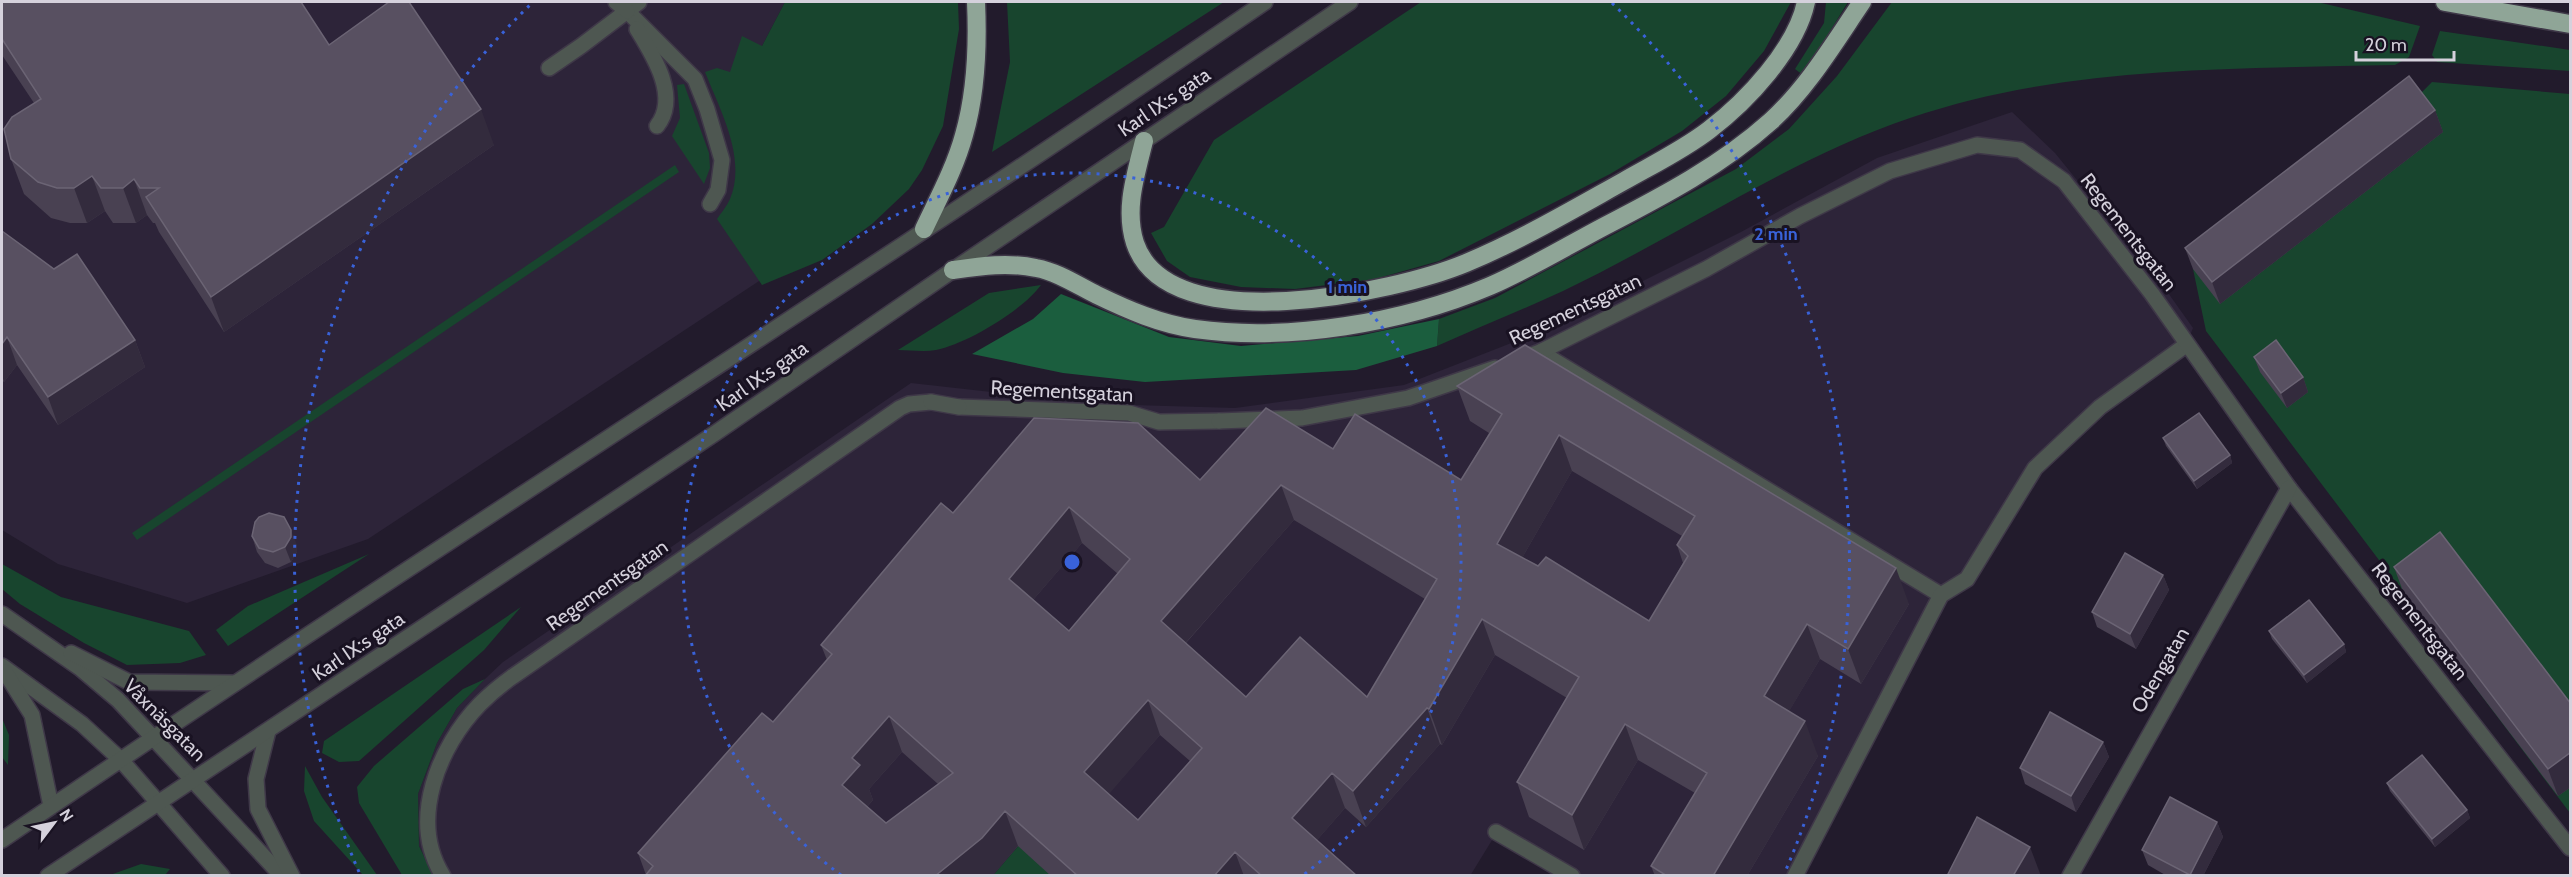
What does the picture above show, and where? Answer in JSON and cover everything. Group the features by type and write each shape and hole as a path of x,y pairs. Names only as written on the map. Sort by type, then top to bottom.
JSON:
{"highway":[{"path":"924,230 963,138 970,111 977,27 976,2"},
{"path":"1144,141 1131,198 1131,225 1136,245 1149,266 1166,282 1188,293 1221,300 1315,298 1378,289 1423,278 1466,263 1592,199 1708,131 1735,108 1769,71 1790,40 1804,12 1806,2"},
{"path":"953,270 991,264 1036,268 1055,273 1124,309 1154,320 1194,329 1243,332 1300,330 1358,325 1408,314 1490,286 1624,216 1722,160 1772,119 1797,94 1862,2"},
{"path":"2445,2 2571,24"}],"street":[{"name":"Karl IX:s gata","path":"2,840 235,683 1095,118 1265,2"},
{"name":"Karl IX:s gata","path":"48,876 724,428 1350,2"},
{"path":"549,68 627,5"},
{"path":"627,5 662,79 666,106 663,118 657,126"},
{"path":"627,5 695,79 718,142 722,160 718,190 710,204"},
{"name":"Regementsgatan","path":"443,876 428,840 428,805 437,771 453,737 480,704 521,670 900,408 909,404 931,402 958,407 1129,413 1159,422 1219,421 1302,418 1408,398 1540,352 1706,269 1800,216 1890,171 1977,145 2020,150 2064,181 2152,294 2289,488 2571,848"},
{"path":"1795,876 1941,595 1967,579 2035,468 2100,407 2186,345"},
{"path":"1540,352 1941,595"},
{"name":"Odengatan","path":"2070,876 2289,488"},
{"name":"Våxnäsgatan","path":"2,614 32,634 118,700 282,876"},
{"path":"32,634 129,682 235,683"},
{"path":"2,667 82,724 121,760 222,876"},
{"path":"2,667 32,715 51,806"},
{"path":"268,731 256,779 258,809 292,876"},
{"path":"1496,832 1572,876"}],"shaded area":[{"path":"2,2 785,2 762,46 782,266 368,539 187,603 58,564 2,530"},
{"path":"2012,112 2055,153 2166,290 2193,328 2186,345 2035,468 1988,547 1941,595 1795,875 1572,875 1497,832 1470,876 1051,875 1026,837 992,875 433,875 419,846 418,794 437,743 457,708 503,662 911,383 1099,404 1235,408 1404,385 1547,329 1741,232 1877,158"}],"green space":[{"path":"785,2 958,2 959,29 943,126 922,170 909,189 872,224 822,260 762,285 717,219 730,199 734,183 734,151 730,134 705,72 717,68 730,72 742,36 762,46"},
{"path":"1007,2 1224,2 992,152 1010,62"},
{"path":"1421,2 1791,2 1764,51 1726,96 1682,131 1610,174 1439,261 1375,279 1295,289 1241,287 1190,277 1167,261 1151,233 1164,227 1214,140"},
{"path":"1826,2 1848,2 1803,75 1795,69 1824,23"},
{"path":"1892,2 2317,2 2420,26 2409,57 2395,65 2211,70 2089,79 2028,88 1969,101 1910,118 1820,155 1563,291 1437,346 1439,319 1495,298 1736,169 1789,129 1837,76"},
{"path":"2440,31 2570,50 2570,71 2437,62 2432,55"},
{"path":"2432,82 2570,94 2570,813 2206,331 2193,269 2417,97"},
{"path":"684,84 709,153 710,168 704,184 672,136 680,118 677,85"},
{"path":"675,165 679,172 137,540 132,533"},
{"path":"1041,285 1033,295 1008,315 963,341 936,350 898,350 989,293"},
{"path":"1061,294 1169,337 1241,346 1358,336 1439,319 1437,346 1356,370 1145,382 1063,373 972,354 1033,319"},
{"path":"369,554 228,646 216,630 248,606"},
{"path":"2,564 61,597 189,631 206,655 180,663 127,665 84,643 20,604 2,589"},
{"path":"521,607 484,650 359,761 339,762 322,753 324,741"},
{"path":"485,679 457,708 437,743 418,794 419,846 433,875 402,875 359,803 357,787 374,766 463,689"},
{"path":"2,718 9,735 8,765 2,757"},
{"path":"305,766 322,797 377,875 363,875 314,821 304,791"},
{"path":"1026,837 1051,875 992,876 995,873"},
{"path":"141,864 170,869 165,875 110,875"}],"pier":[{"path":"2,795 82,873 83,876 2,875"}],"building":[{"path":"2,2 301,2 329,45 389,2 409,2 481,109 211,297 146,197 159,188 140,188 134,179 123,188 101,188 92,176 74,188 57,188 38,182 11,159 4,129 12,117 41,99 2,39"},
{"path":"2409,76 2435,110 2212,282 2185,248"},
{"path":"2,231 54,269 77,254 135,340 48,397 7,337 2,344"},
{"path":"2276,340 2303,377 2281,393 2254,357"},
{"path":"1525,345 1896,568 1848,649 1807,624 1764,696 1805,721 1713,876 1667,876 1651,866 1707,773 1625,724 1572,815 1517,782 1579,677 1482,619 1429,709 1427,708 1353,791 1332,773 1292,818 1357,876 1262,876 1235,852 1214,876 1078,876 1005,811 982,838 935,876 645,876 653,866 638,853 762,713 773,722 832,654 821,645 941,503 953,513 1034,418 1138,423 1200,480 1266,408 1333,449 1355,414 1461,480 1502,414 1457,386","holes":["1559,435 1695,516 1677,545 1688,556 1649,621 1546,557 1538,566 1497,544","1281,485 1437,579 1367,697 1300,637 1246,697 1161,621","1069,507 1130,559 1069,631 1009,579","1148,700 1202,748 1138,820 1084,772","889,716 953,773 886,823 842,785 860,765 852,758"]},
{"path":"2199,413 2230,455 2194,481 2163,438"},
{"path":"269,513 284,517 291,530 291,537 285,547 273,552 259,548 252,536 255,522 259,517"},
{"path":"2440,532 2571,704 2571,752 2548,769 2394,567"},
{"path":"2125,553 2163,575 2130,634 2092,612"},
{"path":"2309,600 2344,644 2304,675 2269,631"},
{"path":"2050,712 2103,742 2071,796 2020,768"},
{"path":"2422,755 2467,810 2432,839 2387,783"},
{"path":"2170,797 2217,822 2190,875 2142,850"},
{"path":"1977,817 2030,847 2013,876 1950,876 1948,874"}]}
